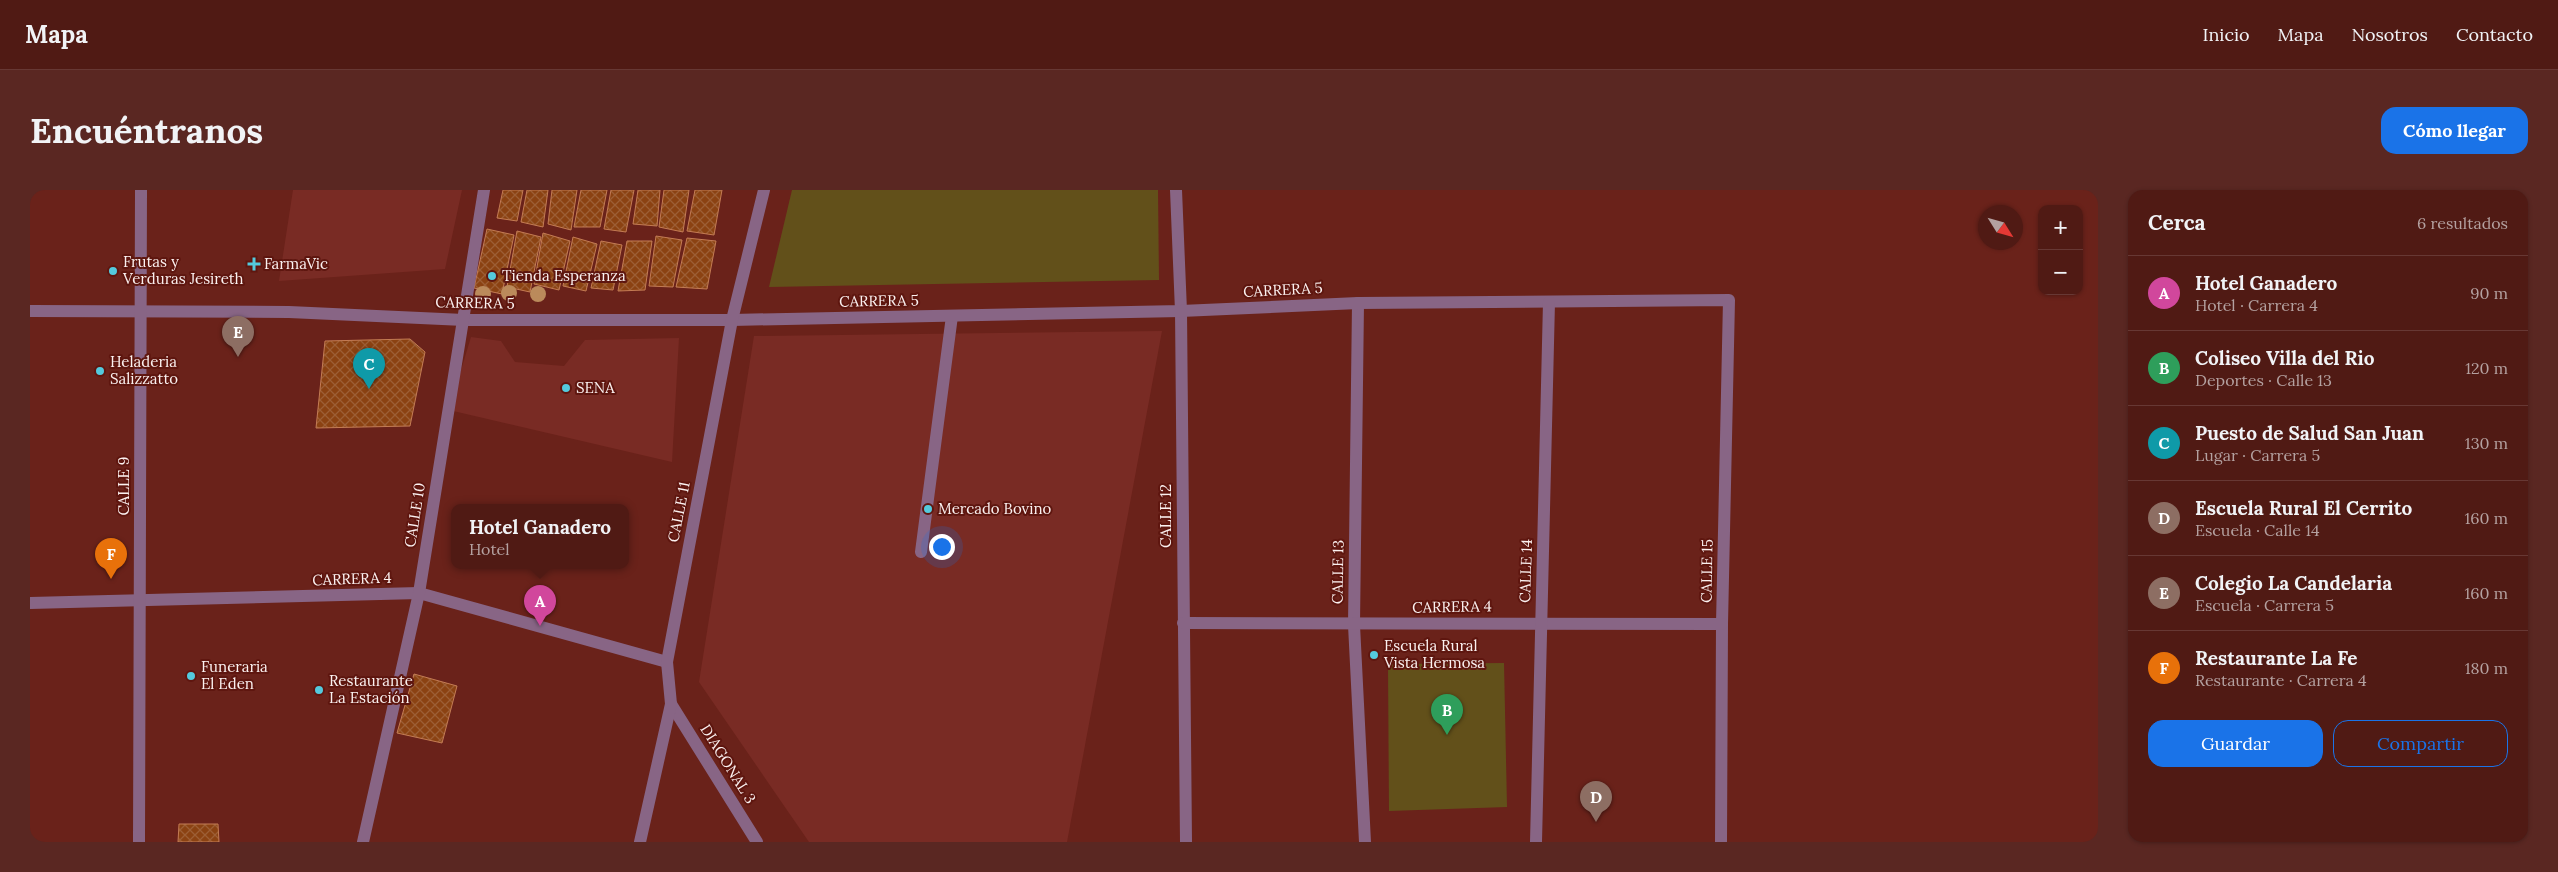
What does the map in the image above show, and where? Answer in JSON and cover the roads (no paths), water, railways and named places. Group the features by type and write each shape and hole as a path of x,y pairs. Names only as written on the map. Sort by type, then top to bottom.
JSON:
{"street":[{"name":"CALLE 9","path":"139,842 141,190"},
{"name":"CALLE 10","path":"363,842 419,593 484,190"},
{"name":"CALLE 11","path":"640,842 671,704 666,662 732,320 764,190"},
{"name":"CALLE 12","path":"1176,190 1181,311 1186,842"},
{"name":"CARRERA 5","path":"30,311 290,312 464,320 732,320 1181,311 1358,303 1729,300"},
{"name":"CALLE 15","path":"1721,842 1722,624 1729,300"},
{"name":"CALLE 14","path":"1536,842 1549,302"},
{"name":"CALLE 13","path":"1358,303 1354,625 1365,842"},
{"path":"921,552 952,316"},
{"name":"CARRERA 4","path":"30,603 419,593 666,662"},
{"name":"CARRERA 4","path":"1183,623 1354,625 1540,622 1722,624"},
{"name":"DIAGONAL 3","path":"671,704 758,842"}],"place":[{"name":"FarmaVic","path":"254,264"},
{"name":"Frutas y Verduras Jesireth","path":"113,271"},
{"name":"Tienda Esperanza","path":"492,276"},
{"name":"Colegio La Candelaria","path":"238,357"},
{"name":"Heladeria Salizzatto","path":"100,371"},
{"name":"SENA","path":"566,388"},
{"name":"Puesto de Salud San Juan","path":"369,389"},
{"name":"Mercado Bovino","path":"928,509"},
{"name":"Restaurante La Fe","path":"111,579"},
{"name":"Hotel Ganadero","path":"540,626"},
{"name":"Escuela Rural Vista Hermosa","path":"1374,655"},
{"name":"Funeraria El Eden","path":"191,676"},
{"name":"Restaurante La Estación","path":"319,690"},
{"name":"Coliseo Villa del Rio","path":"1447,735"},
{"name":"Escuela Rural El Cerrito","path":"1596,822"}]}
